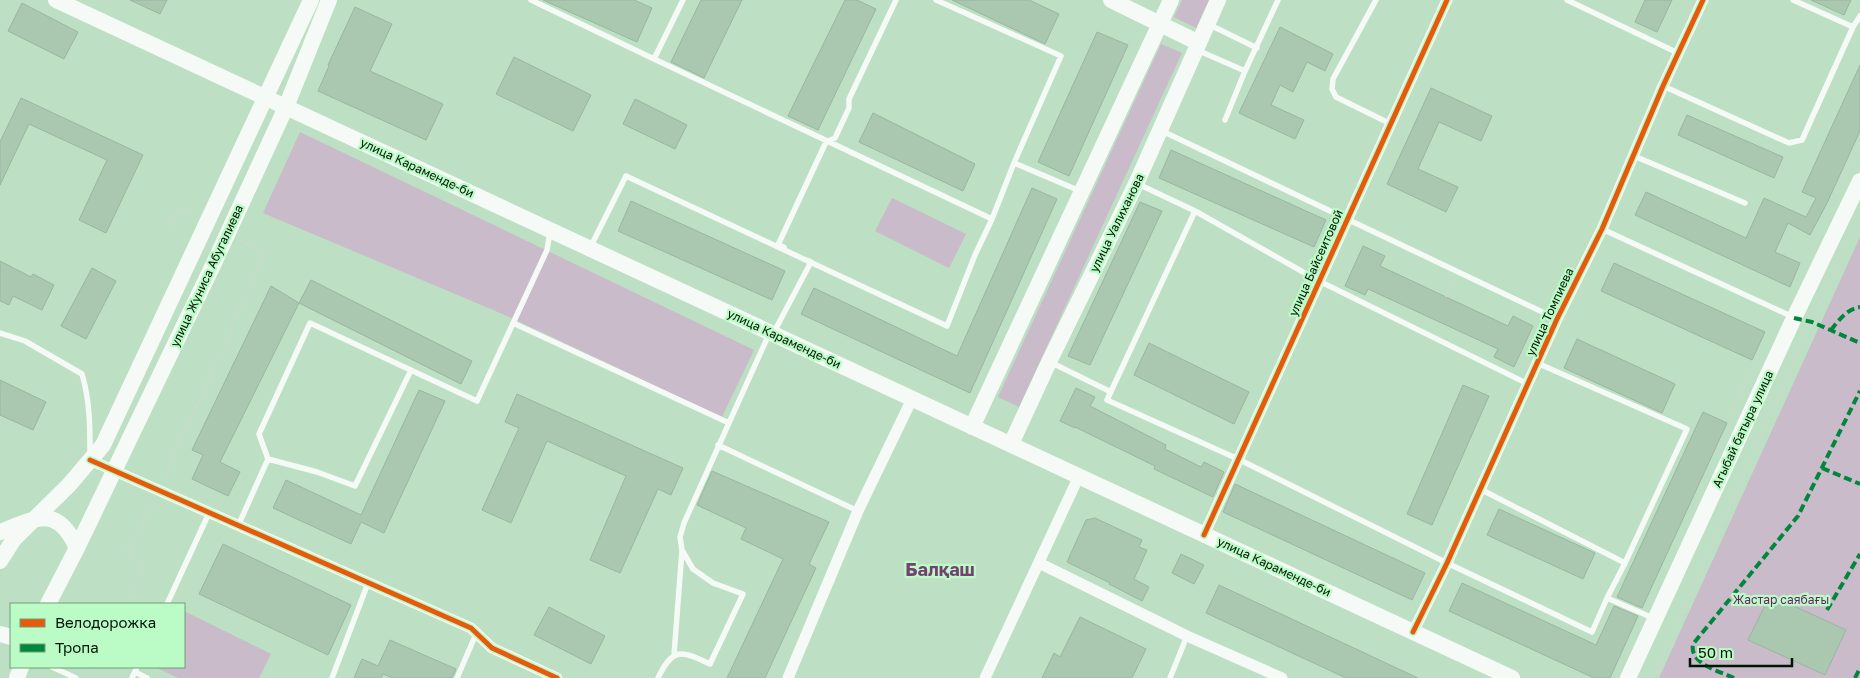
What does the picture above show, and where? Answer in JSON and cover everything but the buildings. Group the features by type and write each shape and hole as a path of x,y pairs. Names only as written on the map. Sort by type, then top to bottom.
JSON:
{"main road":[{"name":"улица Караменде-би","path":"56,0 1512,678"},
{"name":"улица Жуниса Абугалиева","path":"33,518 69,485 103,445 311,0"},
{"name":"улица Жуниса Абугалиева","path":"49,603 77,548 228,234 286,106 329,0"},
{"path":"1110,0 1160,23 1198,47"},
{"path":"972,426 1171,0"},
{"name":"улица Уалиханова","path":"1011,444 1136,184 1218,0"},
{"name":"Агыбай батыра улица","path":"1628,678 1794,318 1860,181"},
{"path":"0,532 33,518 46,517 62,523 71,534 77,548"},
{"path":"0,561 14,539 33,518"}],"street":[{"name":"улица Байсеитовой","path":"1204,535 1447,0"},
{"name":"улица Томпиева","path":"1413,632 1447,563 1557,320 1602,229 1663,86 1703,0"},
{"path":"788,678 858,511 912,399"},
{"path":"90,460 471,628 492,648 557,678"},
{"path":"985,678 1078,476"},
{"path":"1039,564 1187,636 1282,678"}],"lane":[{"path":"531,0 826,142 992,219"},
{"path":"654,59 683,0"},
{"path":"811,262 778,245 826,142 835,138 850,108 849,98 896,0"},
{"path":"590,248 626,176 947,326 975,255 1061,56 936,0"},
{"path":"1225,120 1245,71 1278,0"},
{"path":"1376,0 1333,79 1332,89 1336,97 1391,124"},
{"path":"1567,0 1678,53"},
{"path":"1793,0 1853,27"},
{"path":"1663,86 1789,142 1802,140 1853,27 1860,16"},
{"path":"1208,24 1257,48"},
{"path":"1198,47 1245,71"},
{"path":"1160,130 1557,320"},
{"path":"1634,156 1745,203"},
{"path":"1014,163 1082,192"},
{"path":"1136,184 1195,211 1319,281 1528,384"},
{"path":"1195,211 1107,400 1238,459 1447,563 1592,632 1687,429 1537,363"},
{"path":"1602,229 1794,318"},
{"path":"238,526 268,459 259,434 310,323 477,401 547,250 550,230"},
{"path":"674,656 682,550 680,537 684,523 728,423 771,333 811,262"},
{"path":"513,324 728,423"},
{"path":"0,333 24,341 82,374 88,392 90,412 90,460"},
{"path":"1049,362 1111,392"},
{"path":"268,459 317,472 355,486 411,370"},
{"path":"718,445 858,511"},
{"path":"1480,489 1625,563"},
{"path":"167,603 209,513"},
{"path":"658,678 664,664 674,656 687,653 710,664 743,594 706,579 693,569 682,550"},
{"path":"332,678 368,583"},
{"path":"1607,598 1655,618"},
{"path":"457,678 476,634"},
{"path":"1170,678 1187,636"},
{"path":"54,668 76,678"},
{"path":"135,672 147,678"}],"path":[{"path":"170,230 179,210 208,222"},
{"path":"125,603 143,566 126,554 159,491 265,254 228,234"},
{"path":"1653,678 1840,260"},
{"path":"1446,297 1456,272"}],"green space":[{"path":"1182,0 1209,0 1196,28 1174,17"},
{"path":"1161,44 1182,53 1019,407 998,397"},
{"path":"300,132 754,350 722,417 505,315 263,213"},
{"path":"892,198 966,234 949,268 875,231"},
{"name":"Жастар саябағы","path":"1860,237 1860,678 1659,678"},
{"path":"185,611 271,654 259,678 178,678 157,668 185,668"}],"marked path":[{"path":"1831,330 1847,313 1860,307"},
{"path":"1794,318 1812,322 1860,343"},
{"path":"1734,678 1700,662 1693,651 1693,644 1798,516 1860,391"},
{"path":"1822,468 1860,484"},
{"path":"1827,610 1860,554"},
{"path":"1855,678 1860,668"}],"cycle path":[{"path":"1204,535 1447,0"},
{"path":"1413,632 1447,563 1557,319 1602,229 1663,86 1703,0"},
{"path":"90,460 471,628 492,648 557,678"}],"district":[{"name":"Балқаш","path":"940,570"}]}
